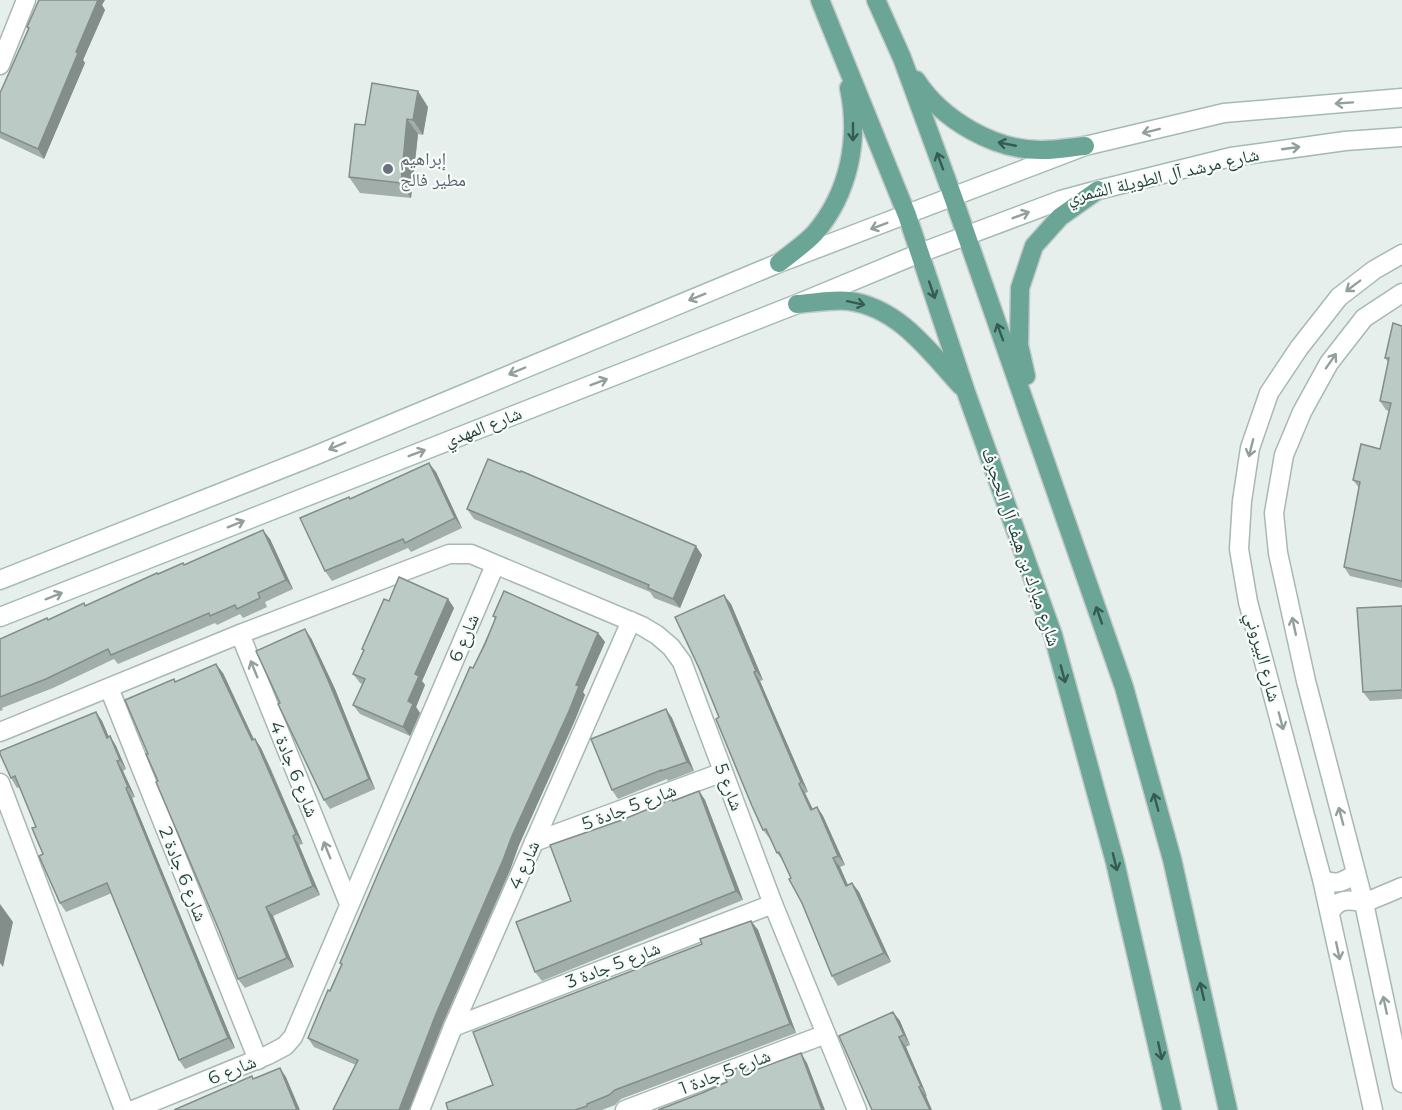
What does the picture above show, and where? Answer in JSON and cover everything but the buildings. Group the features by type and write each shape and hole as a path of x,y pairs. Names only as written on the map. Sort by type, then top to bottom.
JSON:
{"main road":[{"name":"شارع مبارك بن هيف آل الحجرف","path":"820,0 907,215 966,392 1053,635 1115,862 1172,1110"},
{"path":"876,0 902,58 953,197 1124,687 1172,859 1228,1110"},
{"path":"779,263 814,233 840,195 853,150 853,104 843,54"},
{"path":"902,58 926,95 959,124 999,143 1042,151 1085,146"},
{"path":"1045,459 1019,345 1020,288 1034,246 1060,217 1098,190"},
{"path":"797,304 847,300 878,308 911,331 966,392"}],"street":[{"path":"0,65 26,0"},
{"path":"953,197 1085,146 1224,113 1402,98"},
{"name":"شارع مرشد آل الطويلة الشمري","path":"966,236 1060,200 1231,157 1345,141 1402,137"},
{"name":"شارع المهدي","path":"0,580 314,456 779,263 953,197"},
{"name":"شارع المهدي","path":"0,617 966,236"},
{"name":"شارع البيروني","path":"1373,1110 1322,879 1248,602 1239,549 1242,501 1250,448 1269,393 1299,348 1339,297 1374,270 1402,254"},
{"name":"شارع البيروني","path":"1402,293 1364,318 1329,363 1302,412 1284,455 1274,513 1278,553 1306,681 1364,903 1402,1083"},
{"path":"0,732 240,634 449,554 471,554 495,565"},
{"name":"شارع 5","path":"495,565 657,634 682,662 773,904 857,1110"},
{"name":"شارع 6","path":"133,1110 258,1060 285,1046 292,1036 495,565"},
{"name":"شارع 4","path":"420,1110 453,1027 631,621"},
{"name":"شارع 6 جادة 4","path":"240,634 349,904"},
{"name":"شارع 6 جادة 2","path":"109,688 258,1060"},
{"name":"شارع 5 جادة 5","path":"534,842 723,772"},
{"path":"0,783 124,1110"},
{"path":"1322,879 1333,884 1339,883 1356,873"},
{"path":"1330,913 1333,907 1347,900 1364,903 1402,887"},
{"name":"شارع 5 جادة 3","path":"453,1027 773,904"},
{"name":"شارع 5 جادة 1","path":"625,1110 826,1034"}],"place":[{"name":"إبراهيم مطير فالح","path":"388,169"}]}
